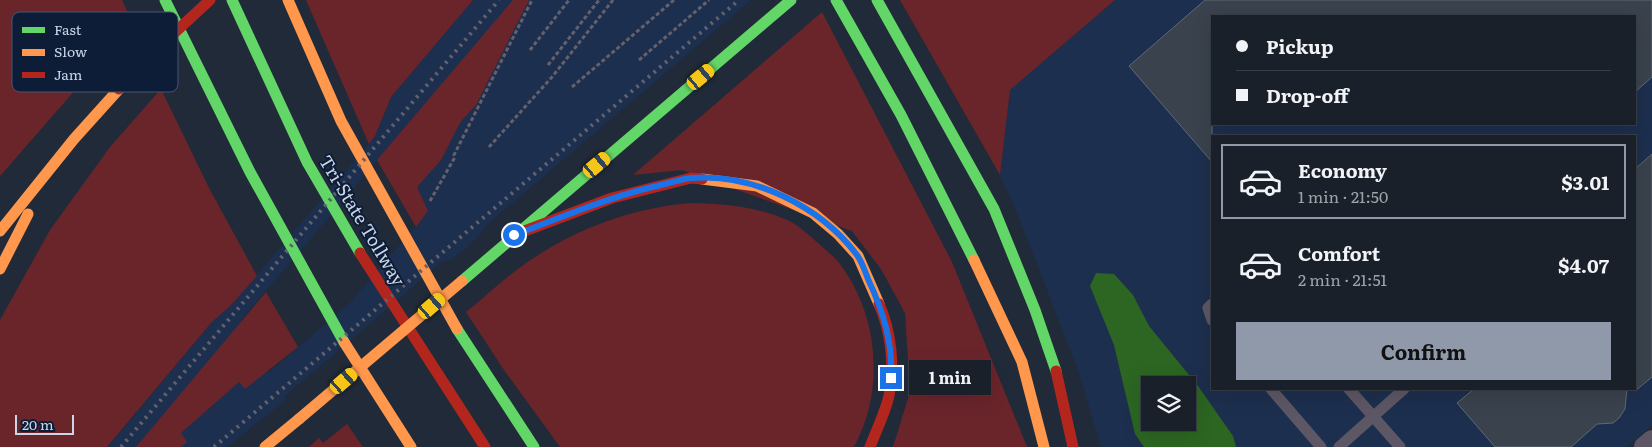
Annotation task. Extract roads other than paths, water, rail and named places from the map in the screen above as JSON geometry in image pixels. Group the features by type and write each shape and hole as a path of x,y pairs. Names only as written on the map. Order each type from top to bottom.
{"highway":[{"path":"165,0 171,12"},
{"path":"178,30 210,0"},
{"name":"Tri-State Tollway","path":"232,0 307,162 359,250 485,447"},
{"path":"288,0 341,121 415,256 448,315 534,447"},
{"path":"265,447 791,0"},
{"path":"836,0 901,115 999,311 1022,362 1044,447"},
{"path":"877,0 994,209 1034,310 1059,380 1073,447"},
{"path":"178,28 225,128 308,279 412,447"},
{"path":"0,231 74,138 116,92"},
{"path":"0,269 22,223 74,138"},
{"path":"514,235 612,198 691,178 723,180 757,186 813,213 838,234 858,256 886,319 892,359 889,396 870,447"}],"street":[{"path":"1645,447 1652,441"}],"lane":[{"path":"1211,305 1208,308 1211,317"},
{"path":"1272,390 1321,447"},
{"path":"1350,390 1400,447"},
{"path":"1339,447 1403,390"}],"railway":[{"path":"121,447 499,0"},
{"path":"214,447 739,0"}]}
